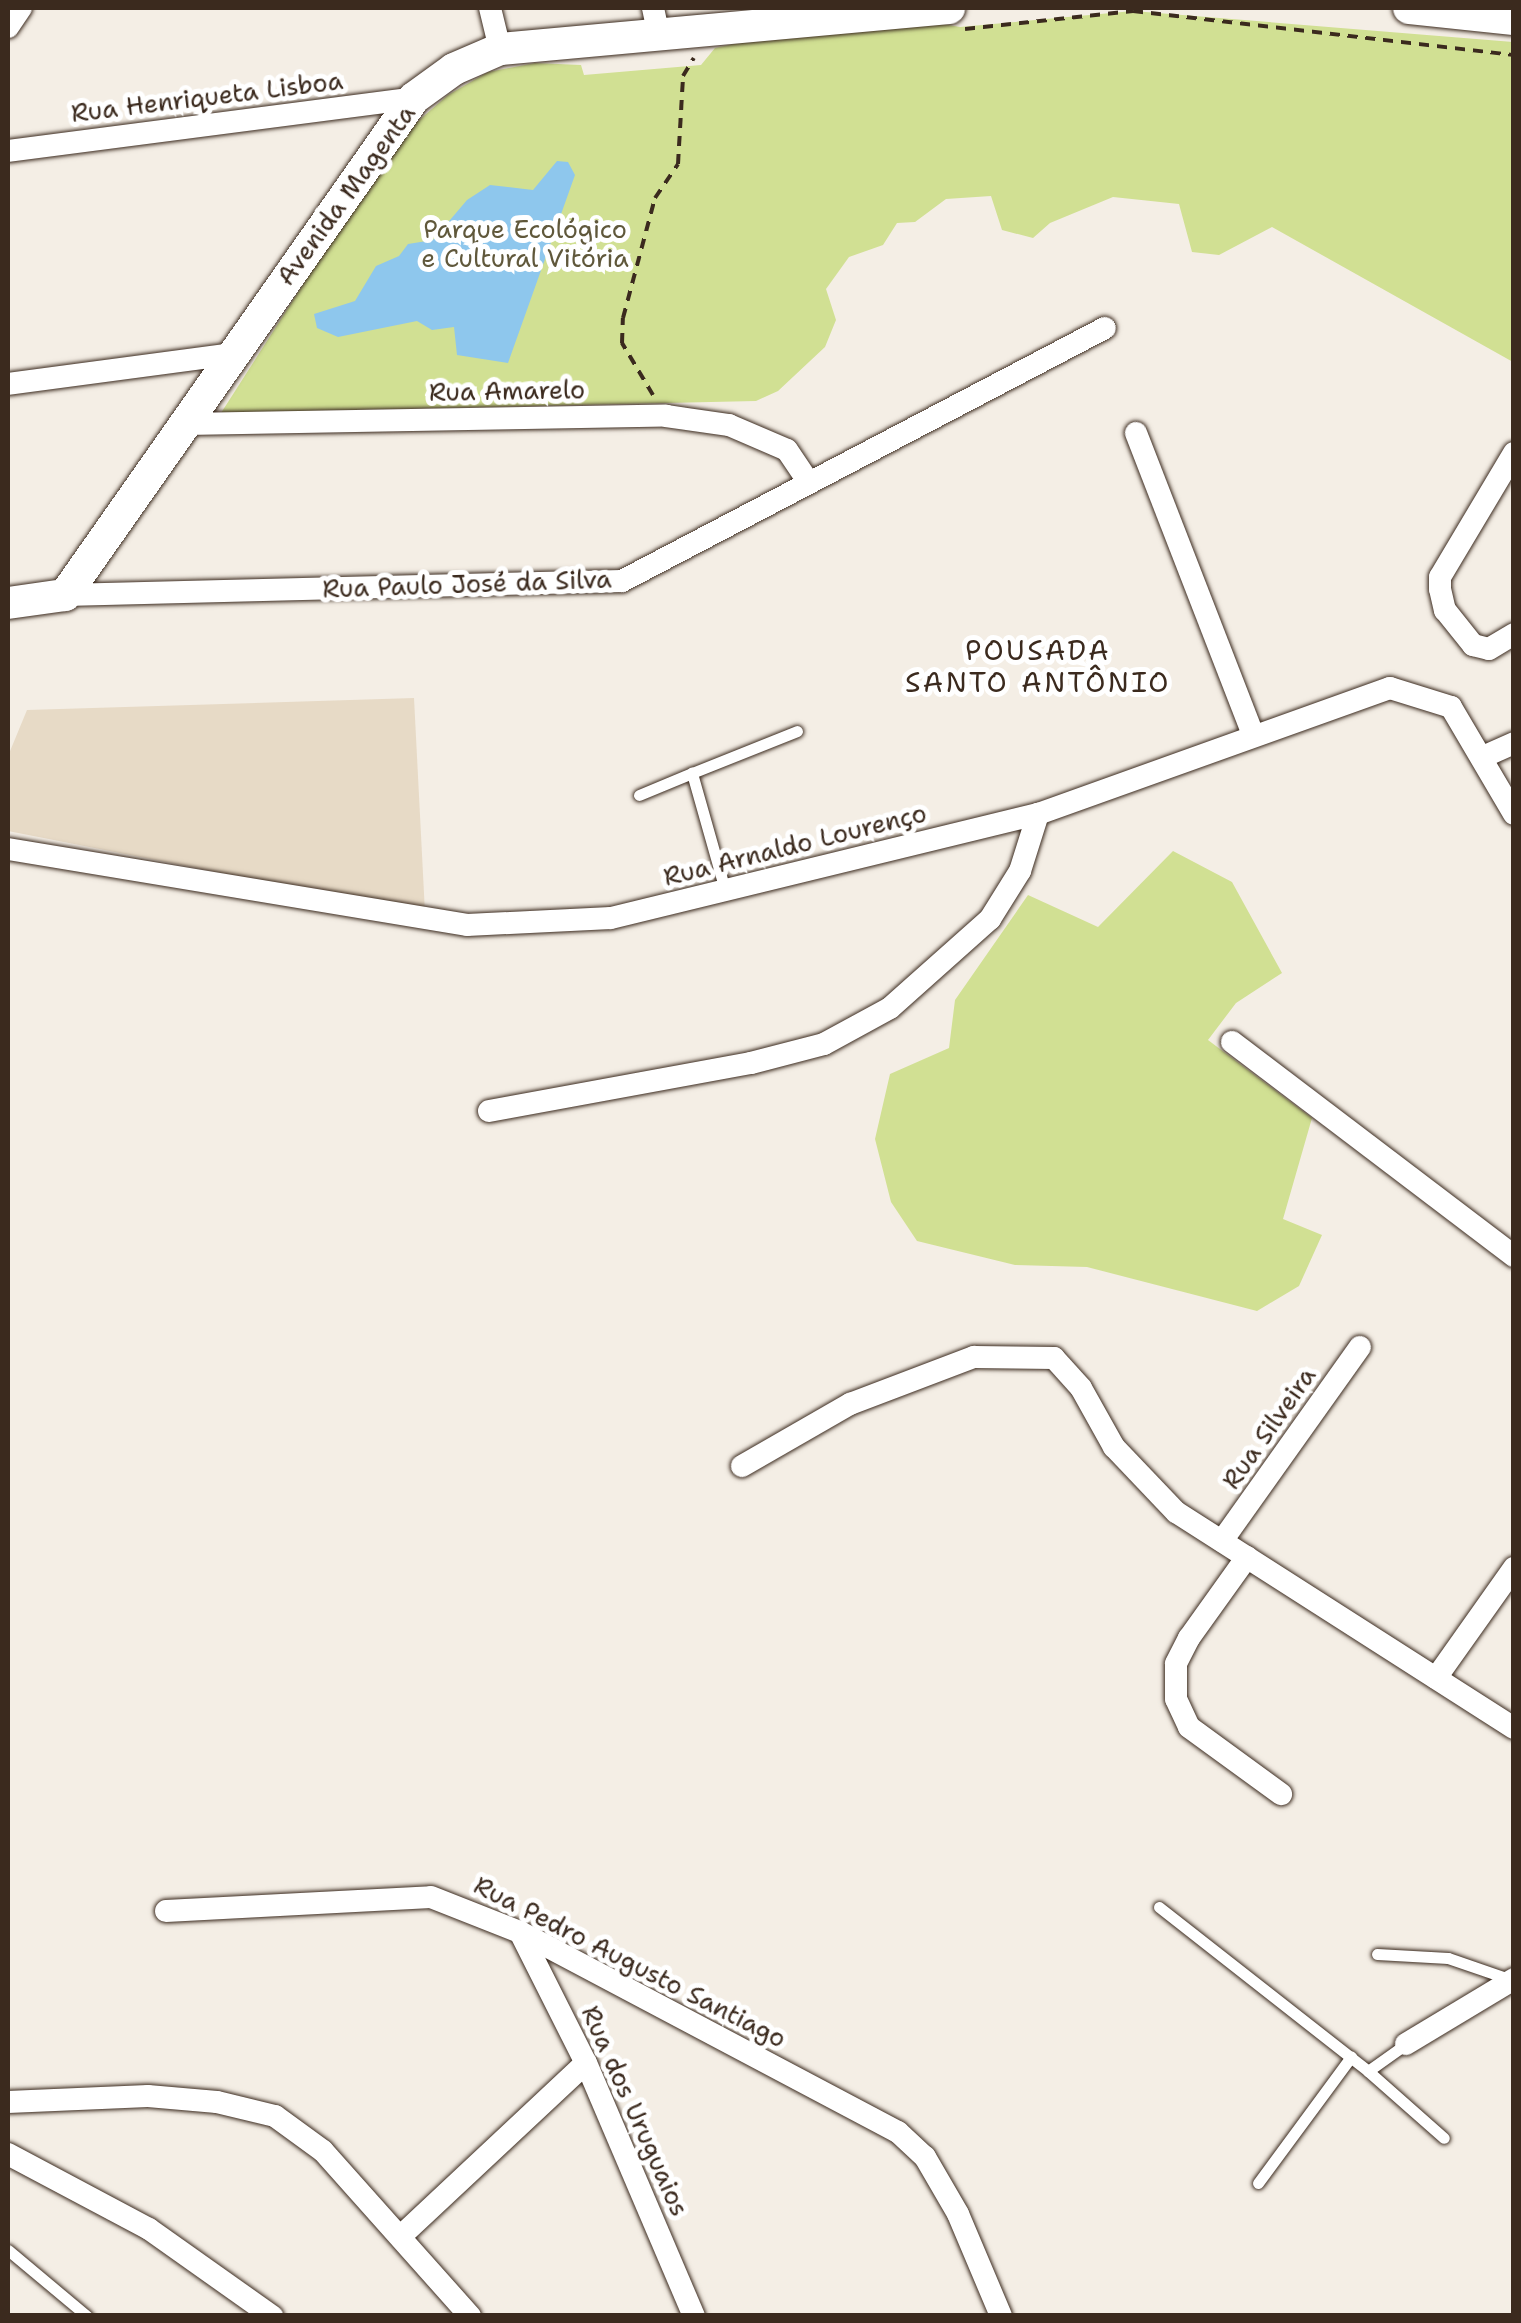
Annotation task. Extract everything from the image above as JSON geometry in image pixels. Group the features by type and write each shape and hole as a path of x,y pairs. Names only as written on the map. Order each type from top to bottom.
{"street":[{"path":"8,28 21,8"},
{"path":"490,8 500,49"},
{"path":"1408,8 1514,19"},
{"name":"Avenida Magenta","path":"65,594 414,98 454,69 500,49 656,19 823,12 947,19"},
{"name":"Rua Henriqueta Lisboa","path":"8,151 414,98"},
{"name":"Rua Paulo José da Silva","path":"8,603 65,594 622,581 807,480 1104,328"},
{"path":"8,384 232,354"},
{"name":"Rua Amarelo","path":"186,424 666,416 729,425 787,450 807,480"},
{"path":"1136,432 1253,735"},
{"path":"1514,452 1440,577 1440,589 1444,610 1473,645 1489,649 1514,634"},
{"name":"Rua Arnaldo Lourenço","path":"8,849 467,924 610,918 1038,814 1390,688 1423,693 1452,707 1485,756 1514,814"},
{"path":"1485,756 1514,742"},
{"path":"489,1111 750,1064 824,1044 890,1008 990,919 1020,871 1038,814"},
{"path":"1232,1042 1514,1256"},
{"name":"Rua Silveira","path":"1222,1541 1360,1346"},
{"path":"742,1466 850,1404 974,1357 1054,1358 1081,1388 1114,1447 1176,1512 1514,1728"},
{"path":"1247,1557 1189,1638 1176,1664 1176,1700 1189,1728 1282,1794"},
{"path":"1436,1678 1514,1568"},
{"name":"Rua Pedro Augusto Santiago","path":"166,1910 431,1897 520,1932 898,2132 925,2157 958,2214 1001,2316"},
{"name":"Rua dos Uruguaios","path":"520,1932 586,2063 694,2316"},
{"path":"1406,2044 1513,1980"},
{"path":"401,2236 586,2063"},
{"path":"8,2102 148,2096 217,2102 276,2116 323,2151 470,2316"},
{"path":"8,2154 149,2229 272,2316"}],"lane":[{"path":"639,795 797,731"},
{"path":"692,773 725,890"},
{"path":"1159,1907 1351,2057 1444,2138"},
{"path":"1377,1954 1448,1958 1513,1980"},
{"path":"1368,2071 1406,2044"},
{"path":"1258,2184 1351,2057"},
{"path":"8,2250 87,2316"}],"path":[{"path":"947,19 1132,11 1514,55"},
{"path":"666,416 622,343 623,318 655,198 678,164 683,76 698,52 684,53"}],"shaded area":[{"path":"414,698 425,913 8,831 8,756 27,710"}],"green space":[{"name":"Parque Ecológico e Cultural Vitória","path":"1133,11 1513,42 1513,362 1272,227 1219,255 1192,252 1179,204 1113,197 1050,223 1033,238 1002,230 991,196 946,199 915,222 897,223 883,245 849,257 826,289 836,320 825,347 778,391 756,401 221,413 394,142 448,95 488,72 535,63 581,65 584,75 701,65 715,48 879,13 960,27"},
{"path":"1173,851 1232,882 1282,973 1236,1003 1208,1040 1312,1118 1283,1219 1322,1235 1299,1286 1257,1311 1087,1267 1015,1265 917,1241 891,1202 875,1139 890,1074 949,1048 955,1000 1028,895 1098,927"}],"water":[{"path":"557,161 568,162 575,175 508,363 457,355 454,327 432,330 417,321 338,337 317,328 314,314 355,301 376,266 399,256 408,244 433,240 467,200 490,185 533,190"}],"district":[{"name":"POUSADA SANTO ANTÔNIO","path":"1038,666"}]}
